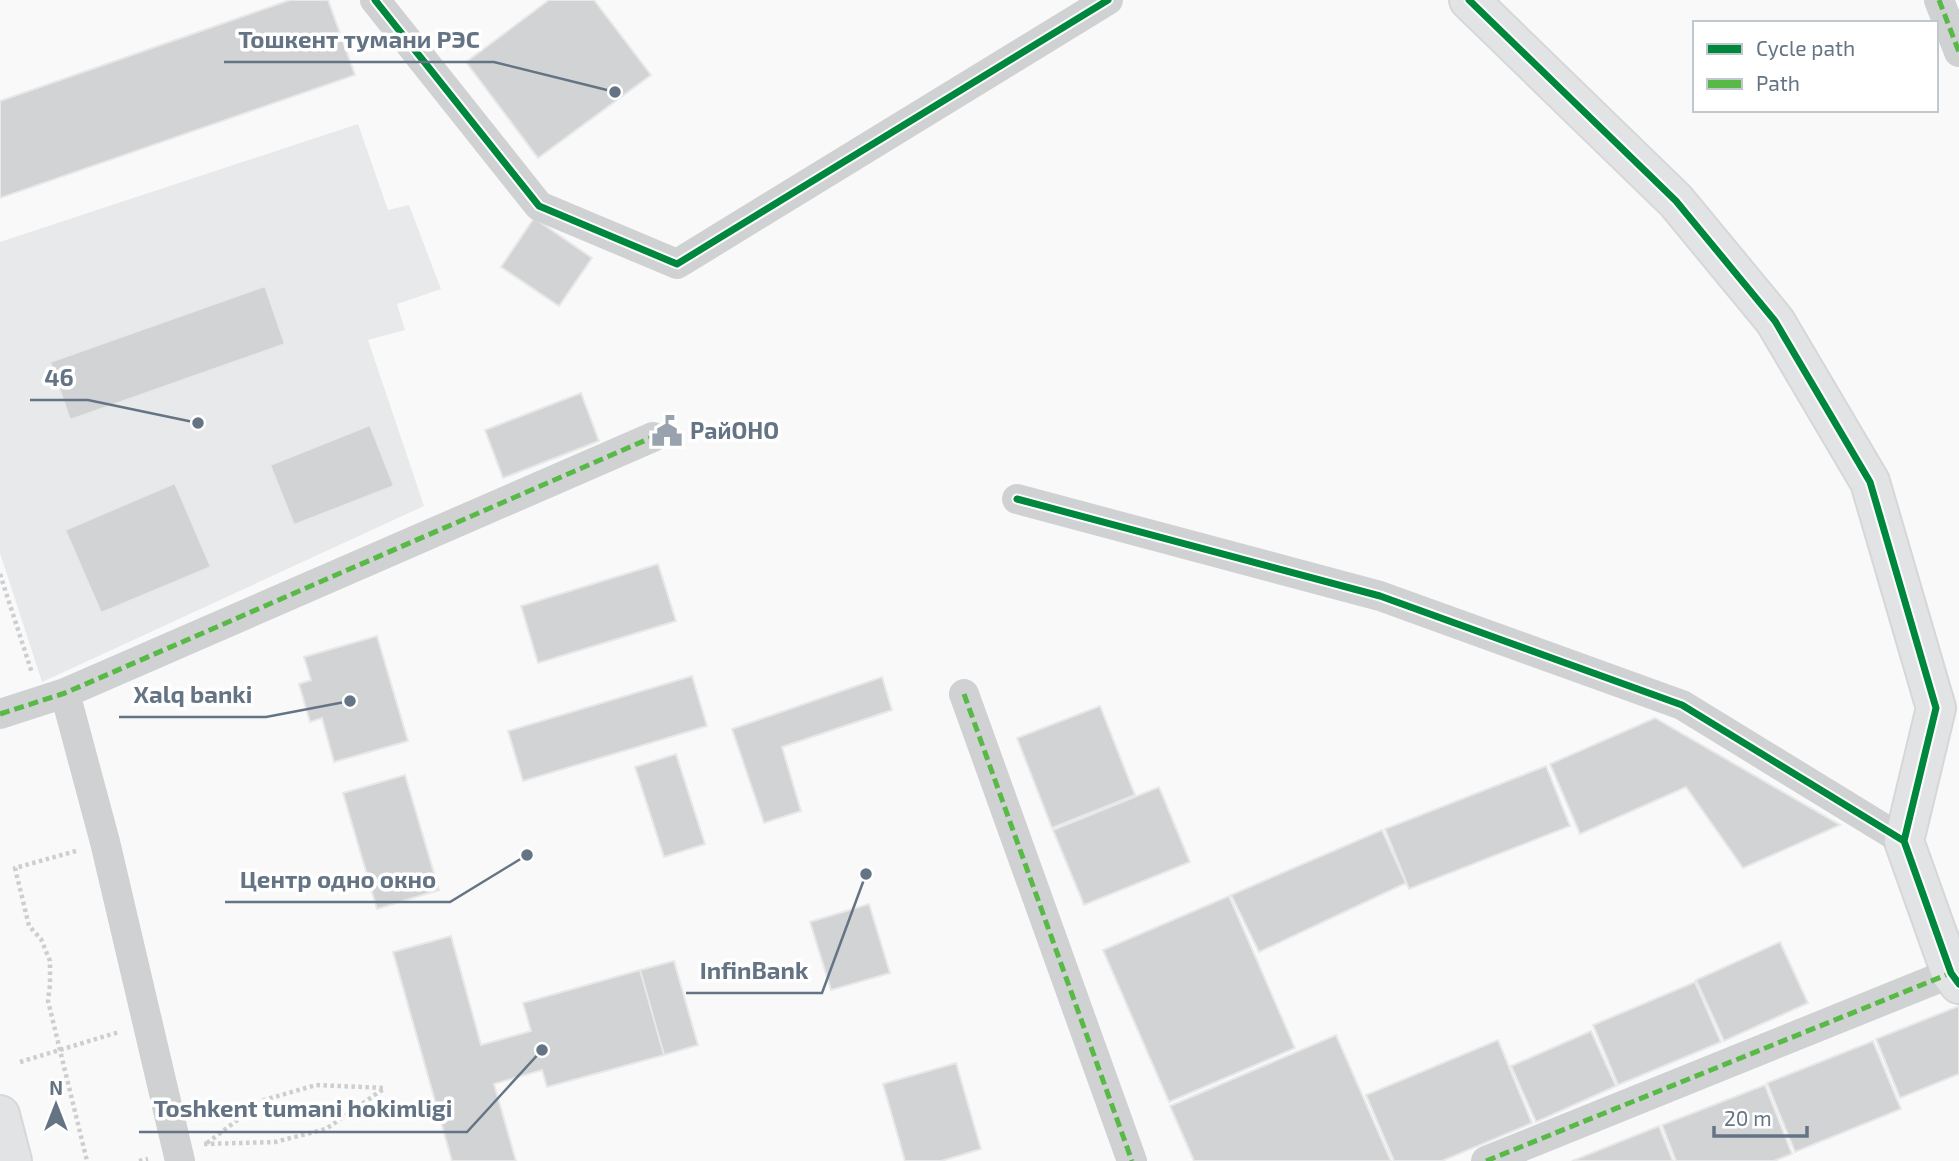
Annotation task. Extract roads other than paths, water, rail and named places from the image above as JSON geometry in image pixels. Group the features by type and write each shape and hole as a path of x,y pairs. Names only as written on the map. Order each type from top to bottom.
{"street":[{"path":"375,0 539,206 677,264 1108,0"},
{"path":"1469,0 1676,201 1775,321 1870,482 1936,708 1904,841 1955,978 1486,1161"},
{"path":"1939,0 1959,52"},
{"path":"0,714 53,697 653,437"},
{"path":"1017,499 1380,596 1682,705 1904,841"},
{"path":"964,694 1132,1161"},
{"path":"53,697 106,842 180,1161"},
{"path":"0,1115 12,1161"}],"place":[{"name":"Тошкент тумани РЭС","path":"615,92"},
{"name":"46","path":"198,423"},
{"name":"РайОНО","path":"667,431"},
{"name":"Xalq banki","path":"350,701"},
{"name":"Центр одно окно","path":"527,855"},
{"name":"InfinBank","path":"866,874"},
{"name":"Toshkent tumani hokimligi","path":"542,1050"}]}
